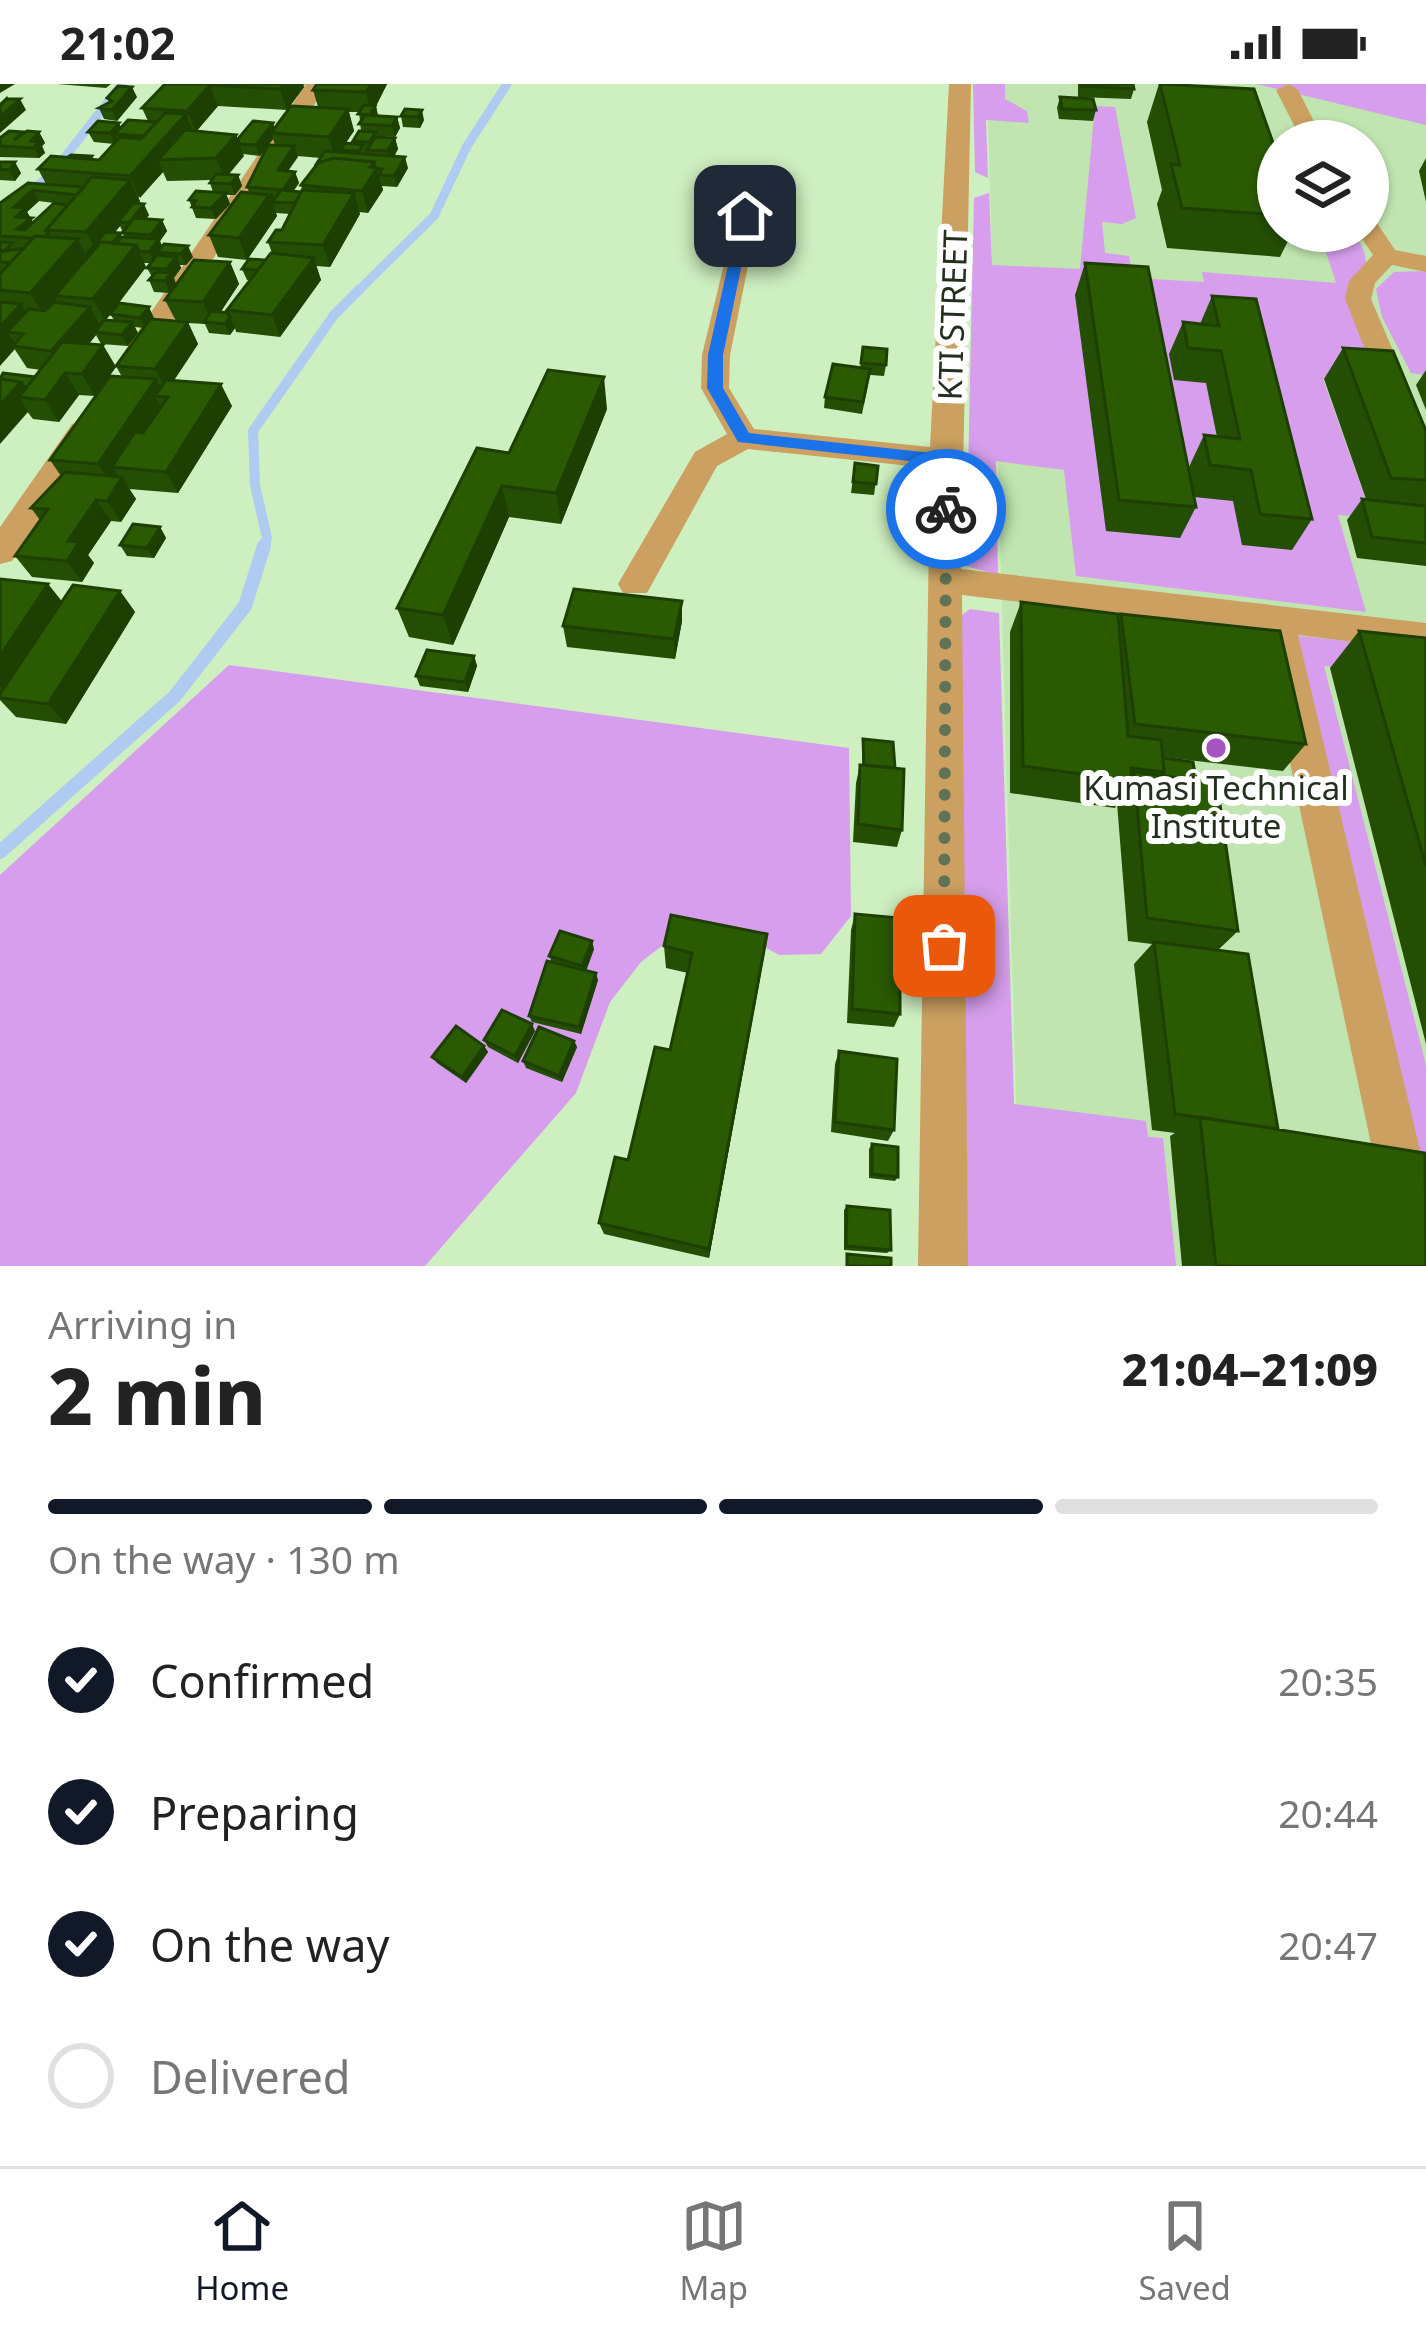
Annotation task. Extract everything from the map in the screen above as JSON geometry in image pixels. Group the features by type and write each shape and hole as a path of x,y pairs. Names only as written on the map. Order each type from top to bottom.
{"street":[{"path":"120,378 317,84"},
{"name":"KTI STREET","path":"943,1266 945,459 960,84"},
{"path":"1287,90 1302,120"},
{"path":"744,438 715,388 716,355 752,187"},
{"path":"1383,252 1426,264"},
{"path":"1386,256 1363,281 1358,298 1426,464"},
{"path":"0,551 93,417"},
{"path":"635,584 706,458 744,438 945,459"},
{"path":"946,580 1426,637"},
{"path":"1276,616 1422,1266"}],"shaded area":[{"path":"973,84 1005,84 1005,99 1027,111 1029,123 986,120 988,178 975,172"},
{"name":"Kumasi Technical Institute","path":"987,84 1426,84 1426,1266 1021,1266"},
{"path":"1257,84 1426,84 1426,125"},
{"path":"1095,106 1115,107 1136,218 1122,224 1102,222 1105,253 1129,256 1133,278 1204,282 1202,272 1336,283 1326,252 1364,252 1366,262 1358,282 1385,381 1323,379 1372,517 1338,515 1366,612 1076,576 1064,470 996,461 998,575 966,566 974,198 989,193 992,265 1080,269"},
{"path":"1426,271 1426,375 1411,373 1382,317 1376,289 1394,272"},
{"path":"970,609 999,613 1014,1104 1146,1121 1148,1137 1163,1138 1176,1266 959,1266 958,618"},
{"path":"1299,636 1426,649 1426,676 1324,666 1426,1065 1426,1246 1290,640"},
{"path":"229,665 849,748 851,916 821,954 779,955 723,924 672,938 641,962 610,1002 576,1093 425,1266 0,1266 0,875"}],"building":[{"path":"165,84 284,84 280,89 210,85 187,111 142,108"},
{"path":"317,84 371,84 366,92 313,90"},
{"path":"1133,84 1134,89 1081,86"},
{"path":"1160,84 1254,89 1265,120 1257,120 1257,213 1182,208 1171,164 1180,165"},
{"path":"118,86 132,87 112,110 99,108 112,101 107,98"},
{"path":"1060,97 1093,99 1096,110 1062,109"},
{"path":"7,99 20,99 0,117 0,105"},
{"path":"364,105 375,106 370,115 358,114"},
{"path":"291,106 348,109 329,137 271,133"},
{"path":"405,109 422,110 418,117 401,116"},
{"path":"165,113 186,114 130,176 38,169 51,156 99,160 120,137 141,139"},
{"path":"365,115 397,117 392,126 359,124"},
{"path":"128,120 157,122 143,136 115,134"},
{"path":"98,121 119,123 110,133 88,132"},
{"path":"253,121 273,123 256,145 239,144 238,139"},
{"path":"185,130 236,135 216,158 158,160"},
{"path":"9,131 23,132 14,140 27,131 39,132 31,141 39,142 33,148 0,146 0,138"},
{"path":"359,131 376,132 369,142 353,141"},
{"path":"375,137 395,138 387,151 367,150"},
{"path":"345,143 363,145 359,151 341,150"},
{"path":"268,145 294,146 278,170 295,172 283,190 247,187"},
{"path":"325,151 405,157 394,176 379,175 382,169 376,169 374,162 333,158 315,166"},
{"path":"333,158 374,162 370,167 377,168 362,191 301,185 318,163"},
{"path":"0,162 15,162 9,170 0,169"},
{"path":"216,174 238,175 231,184 210,183"},
{"path":"92,177 130,180 86,232 46,230"},
{"path":"28,183 84,187 77,195 33,190 14,207 25,208 16,217 32,218 17,229 25,230 54,203 68,205 45,237 0,236 0,203"},
{"path":"281,190 301,192 295,203 272,202"},
{"path":"302,190 354,193 323,245 268,242 276,230 282,230"},
{"path":"196,191 226,193 211,208 192,207 196,201 189,200"},
{"path":"241,192 269,195 239,238 209,235"},
{"path":"133,203 144,204 129,223 118,222"},
{"path":"134,218 162,220 151,235 122,233"},
{"path":"105,232 121,233 112,243 93,247"},
{"path":"35,236 78,239 30,293 0,290 0,274"},
{"path":"122,237 159,239 149,252 139,251 136,245 116,244"},
{"path":"100,242 136,245 93,299 55,296"},
{"path":"164,244 188,246 181,254 157,252"},
{"path":"24,248 10,263 0,262 0,252"},
{"path":"271,253 314,258 272,315 227,310"},
{"path":"157,255 176,257 167,269 147,268"},
{"path":"249,259 265,260 258,270 242,269"},
{"path":"194,260 230,262 203,302 165,300"},
{"path":"1085,263 1148,267 1196,507 1119,500"},
{"path":"156,272 171,273 165,281 149,280"},
{"path":"1212,296 1256,299 1312,519 1260,514 1251,470 1210,465 1204,435 1240,439 1221,351 1188,348 1183,322 1219,326"},
{"path":"0,302 21,304 0,327"},
{"path":"54,302 90,307 51,351 13,346 23,334 7,332 29,309 45,311"},
{"path":"119,303 149,307 140,318 110,314"},
{"path":"211,311 230,317 225,324 204,322"},
{"path":"150,319 188,322 155,369 116,366"},
{"path":"104,320 132,322 122,335 95,332"},
{"path":"62,342 103,345 82,374 65,373 45,400 19,397"},
{"path":"863,347 887,349 886,365 861,363"},
{"path":"1343,348 1393,351 1426,431 1426,480 1391,478"},
{"path":"833,364 870,369 863,402 825,397"},
{"path":"548,370 604,377 556,493 502,486 443,615 397,608 477,448 509,453"},
{"path":"3,373 35,377 27,387 0,379"},
{"path":"110,376 156,379 98,464 50,460"},
{"path":"0,379 21,382 0,405"},
{"path":"166,380 221,384 166,472 112,467 135,432 143,433 168,397 155,396"},
{"path":"855,463 878,466 876,484 853,482"},
{"path":"65,472 122,477 107,501 96,500 68,541 79,542 67,561 15,556 48,509 31,508"},
{"path":"1362,499 1426,506 1426,543 1372,537"},
{"path":"133,524 160,527 147,548 120,545"},
{"path":"0,579 48,584 0,656"},
{"path":"73,585 120,591 48,704 0,698 0,694"},
{"path":"574,589 682,601 674,639 563,626"},
{"path":"1021,602 1118,614 1128,736 1161,740 1164,772 1131,768 1131,781 1023,766"},
{"path":"1121,614 1280,631 1306,744 1135,724"},
{"path":"1359,631 1426,638 1426,866"},
{"path":"427,650 474,656 465,682 416,676"},
{"path":"863,739 893,742 895,768 864,765"},
{"path":"1163,758 1193,762 1196,780 1162,776"},
{"path":"860,765 904,769 902,830 858,824"},
{"path":"1134,772 1217,783 1238,931 1147,918"},
{"path":"855,914 900,918 900,1014 852,1009"},
{"path":"671,915 767,934 709,1249 599,1223 615,1157 628,1160 655,1047 670,1050 692,953 664,946"},
{"path":"560,931 592,941 582,966 549,956"},
{"path":"1154,942 1248,954 1278,1129 1175,1114"},
{"path":"547,961 596,973 579,1027 529,1016"},
{"path":"502,1010 532,1024 515,1056 484,1040"},
{"path":"456,1026 484,1046 462,1077 432,1057"},
{"path":"539,1027 574,1041 559,1076 523,1061"},
{"path":"839,1051 897,1059 894,1130 835,1122"},
{"path":"1200,1117 1425,1153 1426,1266 1216,1266"},
{"path":"872,1144 898,1147 898,1177 872,1174"},
{"path":"847,1206 890,1210 891,1250 846,1246"},
{"path":"847,1254 891,1258 891,1266 847,1266"}],"waterway":[{"path":"0,214 51,175 122,84"},
{"path":"357,292 434,216 467,146 507,84"},
{"path":"357,292 360,289"},
{"path":"263,548 267,538 255,485 253,431 334,315 357,292"},
{"path":"0,852 175,696 245,606 263,548"}],"way so far":[{"path":"944,946 946,509"}],"place":[{"name":"Kumasi Technical Institute","path":"1216,748"}],"route":[{"path":"745,216 716,355 715,388 744,438 945,459 946,509"}]}
